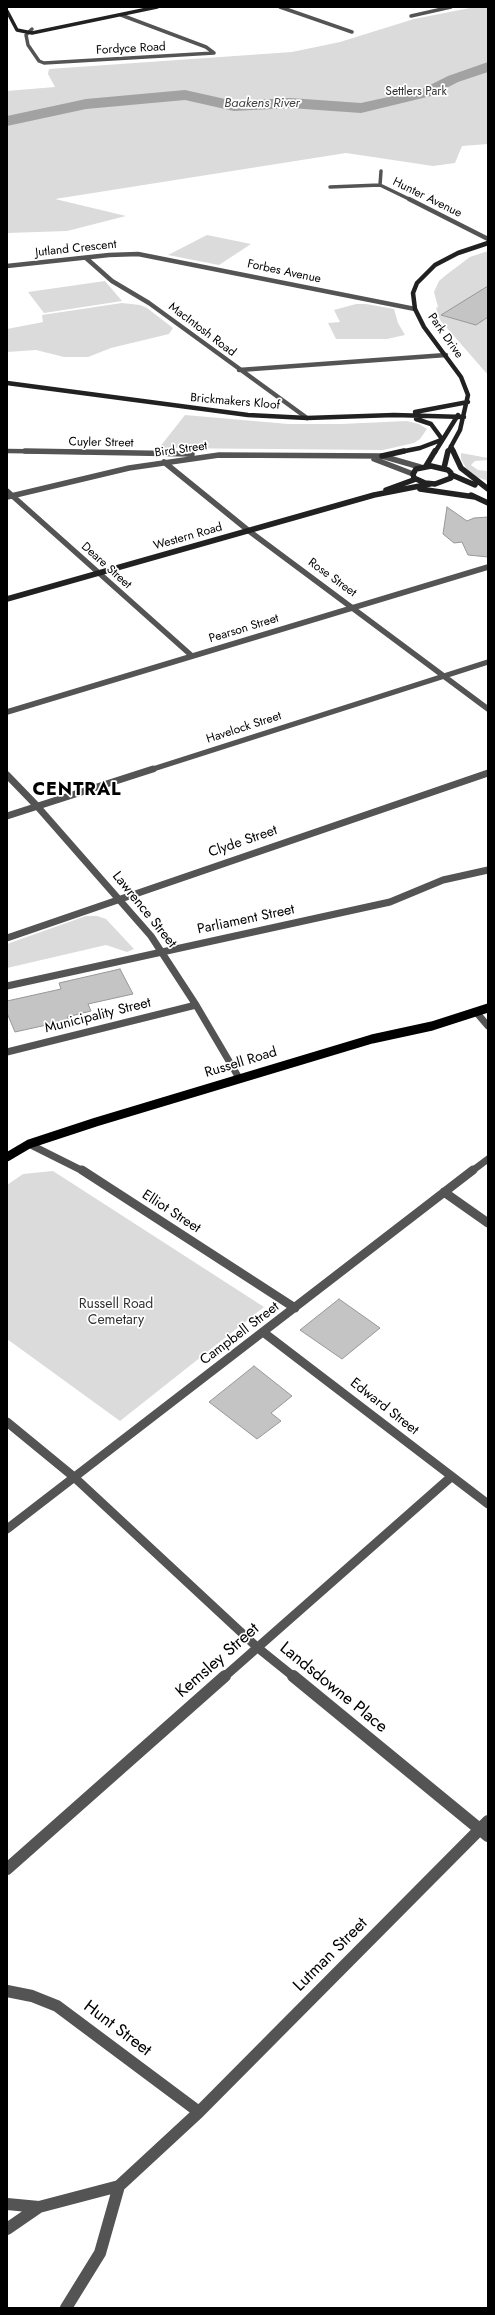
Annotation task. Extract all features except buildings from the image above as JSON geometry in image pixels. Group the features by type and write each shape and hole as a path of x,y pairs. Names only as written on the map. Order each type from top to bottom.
{"main road":[{"name":"Russell Road","path":"7,1157 29,1144 239,1078 372,1039 432,1026 488,1008"}],"street":[{"path":"7,11 17,30 27,33 64,27 157,7"},
{"path":"280,7 352,32"},
{"path":"412,16 451,7"},
{"name":"Fordyce Road","path":"27,33 28,45 39,62 49,64 214,53 212,49 121,15"},
{"path":"14,23 32,29 64,27"},
{"path":"27,33 32,29"},
{"path":"380,186 381,171"},
{"name":"Hunter Avenue","path":"330,187 380,186 488,239"},
{"name":"Park Drive","path":"468,402 465,384 446,355 424,327 415,309 413,293 417,283 425,273 458,253 488,243"},
{"name":"Jutland Crescent","path":"7,266 110,255 148,255"},
{"name":"Forbes Avenue","path":"148,255 415,309"},
{"name":"MacIntosh Road","path":"86,258 112,281 154,306 239,370 307,418"},
{"path":"239,370 446,355"},
{"name":"Brickmakers Kloof","path":"7,383 63,389 216,412 307,418 394,415 464,417"},
{"path":"444,468 451,446 464,417 464,411 468,402"},
{"path":"394,415 448,407 468,402"},
{"path":"430,484 416,479 413,474 423,467 455,417 464,411"},
{"path":"373,416 424,421 431,424 441,439"},
{"path":"382,456 420,448 441,439"},
{"path":"451,446 461,468 488,490"},
{"name":"Cuyler Street","path":"7,451 219,455"},
{"name":"Bird Street","path":"10,497 90,476 164,462 219,455 382,456 423,467"},
{"name":"Bird Street","path":"362,455 413,474"},
{"name":"Rose Street","path":"164,462 250,531 488,709"},
{"path":"423,467 444,468 452,475 488,490"},
{"path":"439,483 449,480 452,475"},
{"name":"Western Road","path":"7,599 374,495 416,479"},
{"path":"439,483 488,503"},
{"name":"Western Road","path":"374,495 439,483"},
{"path":"403,490 435,490 475,497"},
{"name":"Deare Street","path":"7,491 10,497 192,656"},
{"name":"Pearson Street","path":"7,712 488,567"},
{"name":"Havelock Street","path":"7,816 488,662"},
{"name":"Clyde Street","path":"7,938 488,773"},
{"name":"Lawrence Street","path":"7,775 120,898 161,952 196,1004 239,1078"},
{"name":"Parliament Street","path":"7,986 390,902 443,880 488,870"},
{"name":"Municipality Street","path":"7,1052 196,1004"},
{"path":"476,1012 488,1026"},
{"name":"Elliot Street","path":"29,1144 83,1171 295,1308"},
{"name":"Campbell Street","path":"7,1528 488,1159"},
{"path":"444,1192 488,1223"},
{"name":"Edward Street","path":"263,1332 488,1504"},
{"name":"Landsdowne Place","path":"7,1422 74,1477 258,1648 485,1829"},
{"name":"Kemsley Street","path":"7,1869 451,1477"},
{"name":"Lutman Street","path":"119,2186 199,2112 485,1829"},
{"name":"Hunt Street","path":"7,1991 32,1996 57,2006 199,2112"},
{"path":"7,2229 39,2207 119,2186"},
{"path":"66,2308 100,2253 119,2186"},
{"path":"7,2204 39,2207"}],"green space":[{"name":"Settlers Park","path":"475,7 488,7 488,144 462,146 455,163 433,166 346,153 55,199 126,216 67,231 7,233 7,91 55,87 48,74 49,69 292,52 340,42 414,19"},
{"path":"207,235 251,244 219,265 168,255"},
{"path":"488,251 488,375 440,320 436,308 438,307 434,292 439,281 446,275 470,257"},
{"path":"105,281 122,301 44,313 28,292"},
{"path":"122,303 140,305 147,308 173,328 169,334 111,348 88,357 64,357 36,350 7,352 7,329 43,322 42,315"},
{"path":"356,304 366,304 394,309 398,323 405,335 387,339 336,339 328,323 340,322 334,310"},
{"path":"185,415 288,424 341,424 407,421 419,424 427,429 420,439 414,443 383,450 159,448"},
{"path":"461,453 488,458 488,460 475,461 471,465 478,470 488,471 488,481 477,477 466,468 461,459"},
{"path":"86,916 97,916 106,919 134,949 127,952 106,945 7,968 7,944"},
{"name":"Russell Road Cemetary","path":"53,1171 264,1307 120,1421 7,1339 7,1185 23,1174"}],"waterway":[{"name":"Baakens River","path":"7,121 86,104 185,95 210,102 234,106 290,103 361,108 425,93 453,79 488,67"}],"district":[{"name":"CENTRAL","path":"77,791"}]}
